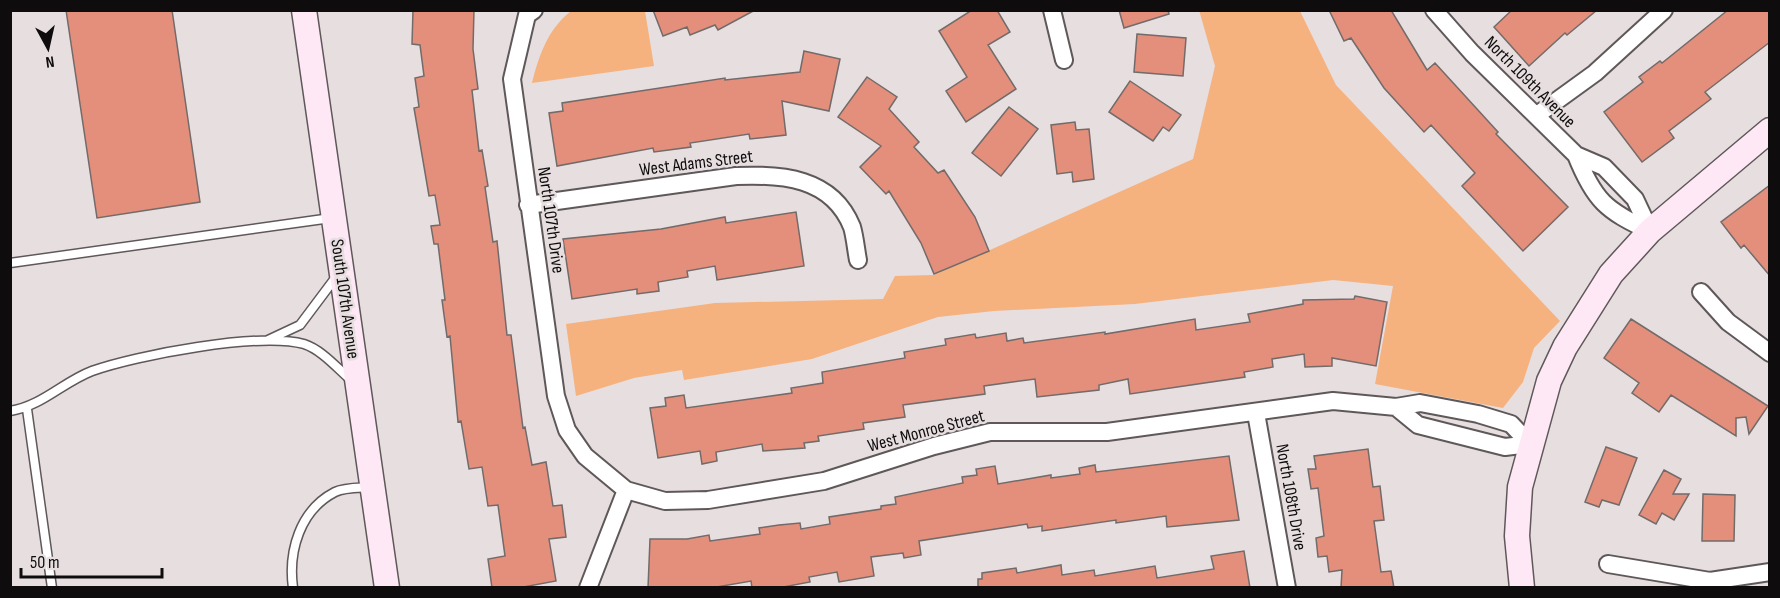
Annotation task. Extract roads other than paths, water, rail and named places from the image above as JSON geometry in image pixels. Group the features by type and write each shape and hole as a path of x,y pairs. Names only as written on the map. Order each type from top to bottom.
{"main road":[{"name":"South 107th Avenue","path":"304,10 387,588"},
{"path":"1522,588 1517,536 1520,487 1549,381 1565,347 1611,274 1650,231 1770,130"}],"street":[{"path":"1052,10 1064,60"},
{"name":"North 109th Avenue","path":"1434,10 1472,53 1576,155 1588,185 1618,217 1650,231"},
{"path":"1537,115 1595,73 1664,10"},
{"name":"North 107th Drive","path":"530,13 512,79 556,396 567,430"},
{"name":"North 109th Avenue","path":"1576,155 1604,167 1635,199 1650,231"},
{"name":"West Adams Street","path":"528,205 736,176 771,175 801,179 823,192 839,208 852,227 858,260"},
{"path":"1701,292 1728,322 1770,353"},
{"name":"West Monroe Street","path":"567,430 585,456 626,490 665,501 708,500 824,481 934,446 990,432 1107,432 1333,402 1396,407 1420,403 1478,414 1510,424 1530,444"},
{"path":"1396,407 1418,425 1505,447 1530,444"},
{"name":"North 108th Drive","path":"1256,413 1287,588"},
{"path":"588,588 626,490"},
{"path":"1608,564 1710,581 1770,572"}],"lane":[{"path":"10,263 333,218"},
{"path":"268,340 300,325 317,305 341,269"},
{"path":"10,411 27,409 90,372 157,353 268,340 305,345 324,356 358,387"},
{"path":"27,409 52,588"},
{"path":"293,588 290,569 297,534 315,505 337,490 372,487"}]}
